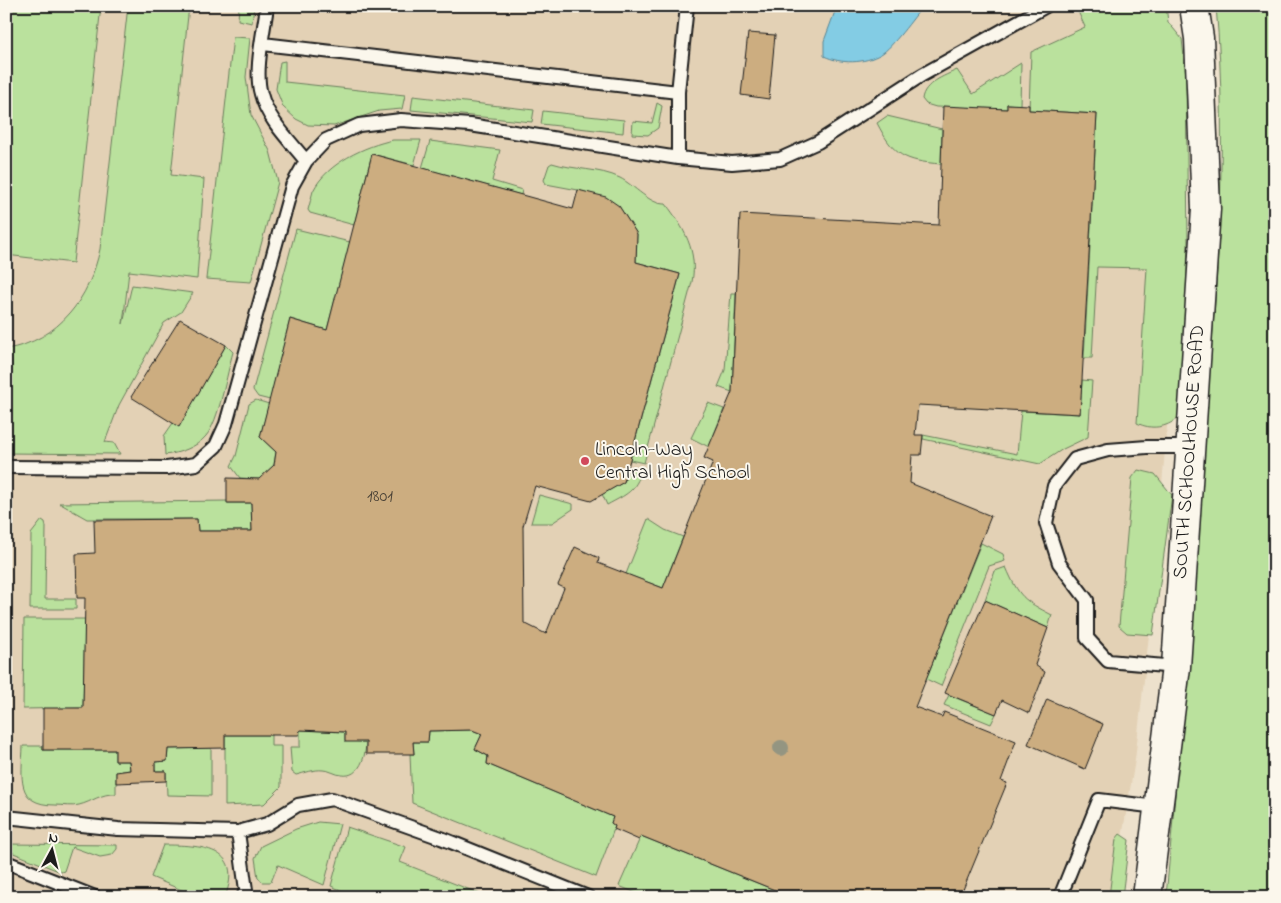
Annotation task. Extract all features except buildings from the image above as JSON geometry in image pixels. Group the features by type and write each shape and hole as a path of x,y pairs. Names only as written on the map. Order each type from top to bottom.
{"street":[{"name":"SOUTH SCHOOLHOUSE ROAD","path":"1147,897 1176,667 1206,209 1198,38 1194,6"}],"lane":[{"path":"267,6 258,82 261,97 279,126 306,161"},
{"path":"678,158 678,92 687,6"},
{"path":"6,467 167,468 196,464 208,456 216,446 226,424 282,216 292,186 306,161 326,140 359,125 401,120 470,125 678,158 732,163 780,159 818,142 922,75 1046,6"},
{"path":"263,44 678,92"},
{"path":"1176,667 1108,661 1087,638 1087,600 1059,563 1046,523 1054,486 1075,459 1108,450 1147,447 1190,447"},
{"path":"6,817 118,828 238,832 267,824 298,805 332,799 441,838 588,897"},
{"path":"1060,897 1099,800 1157,807"},
{"path":"238,832 246,890 243,897"},
{"path":"6,862 95,897"}],"shaded area":[{"name":"Lincoln-Way Central High School","path":"6,6 1165,6 1179,288 1149,635 1135,760 1112,897 6,897"}],"green space":[{"path":"6,6 101,6 73,263 6,255"},
{"path":"128,6 189,6 171,175 204,179 197,279 129,271 123,324 132,285 193,293 181,312 164,323 119,405 105,442 114,443 120,454 6,453 6,349 42,337 69,314 89,284 100,249"},
{"path":"239,6 254,6 252,23 238,20"},
{"path":"1166,6 1168,22 1182,39 1186,76 1188,243 1185,326 1178,418 1158,427 1148,427 1137,423 1147,268 1097,267 1092,358 1084,358 1097,114 1029,110 1031,52 1085,27 1076,7"},
{"path":"1216,6 1275,6 1275,897 1166,897 1186,669 1216,278 1221,169 1221,115 1220,60"},
{"path":"233,37 250,38 246,77 251,115 270,151 278,182 251,282 206,279"},
{"path":"285,61 285,82 405,95 402,109 379,111 334,126 308,125 296,119 283,107 276,89 280,62"},
{"path":"1021,63 1020,105 1007,104 1007,109 936,107 926,104 922,99 926,89 931,84 957,70 973,94"},
{"path":"413,96 534,110 532,122 411,110"},
{"path":"657,103 662,106 658,128 648,135 632,134 633,121 652,123"},
{"path":"543,111 624,120 623,133 541,124"},
{"path":"887,116 942,129 941,164 918,161 895,150 877,123"},
{"path":"393,140 421,140 414,165 372,154 354,225 310,213 308,210 313,191 327,172 359,151"},
{"path":"430,141 500,150 492,181 522,190 521,195 422,168"},
{"path":"552,163 612,175 625,181 654,201 666,204 688,240 693,260 692,282 644,463 630,460 680,274 636,262 637,234 619,206 578,190 546,184 544,180 549,165"},
{"path":"296,229 350,242 327,330 290,319 270,400 258,397 253,390"},
{"path":"731,293 736,293 732,392 718,387 725,370"},
{"path":"226,345 233,352 219,408 211,429 202,440 192,447 165,455 164,436 173,423 179,426"},
{"path":"1082,380 1092,381 1088,437 1063,449 1040,464 923,439 923,435 1017,454 1021,411 1080,414"},
{"path":"256,400 269,404 260,437 276,452 274,465 259,479 240,478 231,466 236,456 249,404"},
{"path":"708,403 724,409 709,447 691,438"},
{"path":"628,467 642,470 636,483 629,492 607,505 602,494 624,482"},
{"path":"1138,470 1155,474 1172,495 1153,635 1127,633 1119,626 1132,478"},
{"path":"539,495 573,504 573,509 552,523 531,523"},
{"path":"227,501 228,503 251,503 252,531 198,531 197,519 87,519 59,503"},
{"path":"648,519 665,530 683,537 663,588 626,574"},
{"path":"42,520 45,522 46,527 45,599 76,599 76,609 30,609 31,534"},
{"path":"981,543 1003,554 1005,561 989,566 941,686 926,679"},
{"path":"1006,567 1023,597 1052,615 1048,628 985,600 995,571"},
{"path":"24,619 85,619 83,708 23,709"},
{"path":"949,695 996,714 991,724 944,705"},
{"path":"300,730 345,732 345,741 366,742 365,753 358,769 348,775 320,770 296,775 292,772 290,747 300,747"},
{"path":"472,730 482,734 475,749 488,756 487,764 613,817 611,823 615,826 596,877 412,803 410,754 414,754 413,742 428,742 429,731"},
{"path":"225,735 271,735 271,746 281,746 281,787 264,804 225,806"},
{"path":"23,746 43,746 43,750 115,750 115,761 129,761 130,770 116,772 116,794 101,796 76,806 42,804 27,795 24,787 22,778"},
{"path":"211,748 211,796 167,795 166,771 155,771 155,762 167,761 168,749"},
{"path":"318,822 340,824 324,885 278,865 271,882 263,882 258,878 255,858 261,846 296,829"},
{"path":"347,827 406,847 400,862 488,897 357,897 331,886"},
{"path":"1120,834 1129,840 1122,897 1109,897 1116,839"},
{"path":"641,836 792,897 646,897 619,886"},
{"path":"6,844 117,845 117,849 112,855 100,857 72,847 64,871 61,872 6,850"},
{"path":"163,845 204,848 224,858 229,867 230,880 225,897 198,897 151,877"}],"water":[{"path":"837,6 923,6 896,40 881,54 867,60 845,62 824,56 824,41"}],"place":[{"name":"Lincoln-Way Central High School","path":"585,461"}]}
